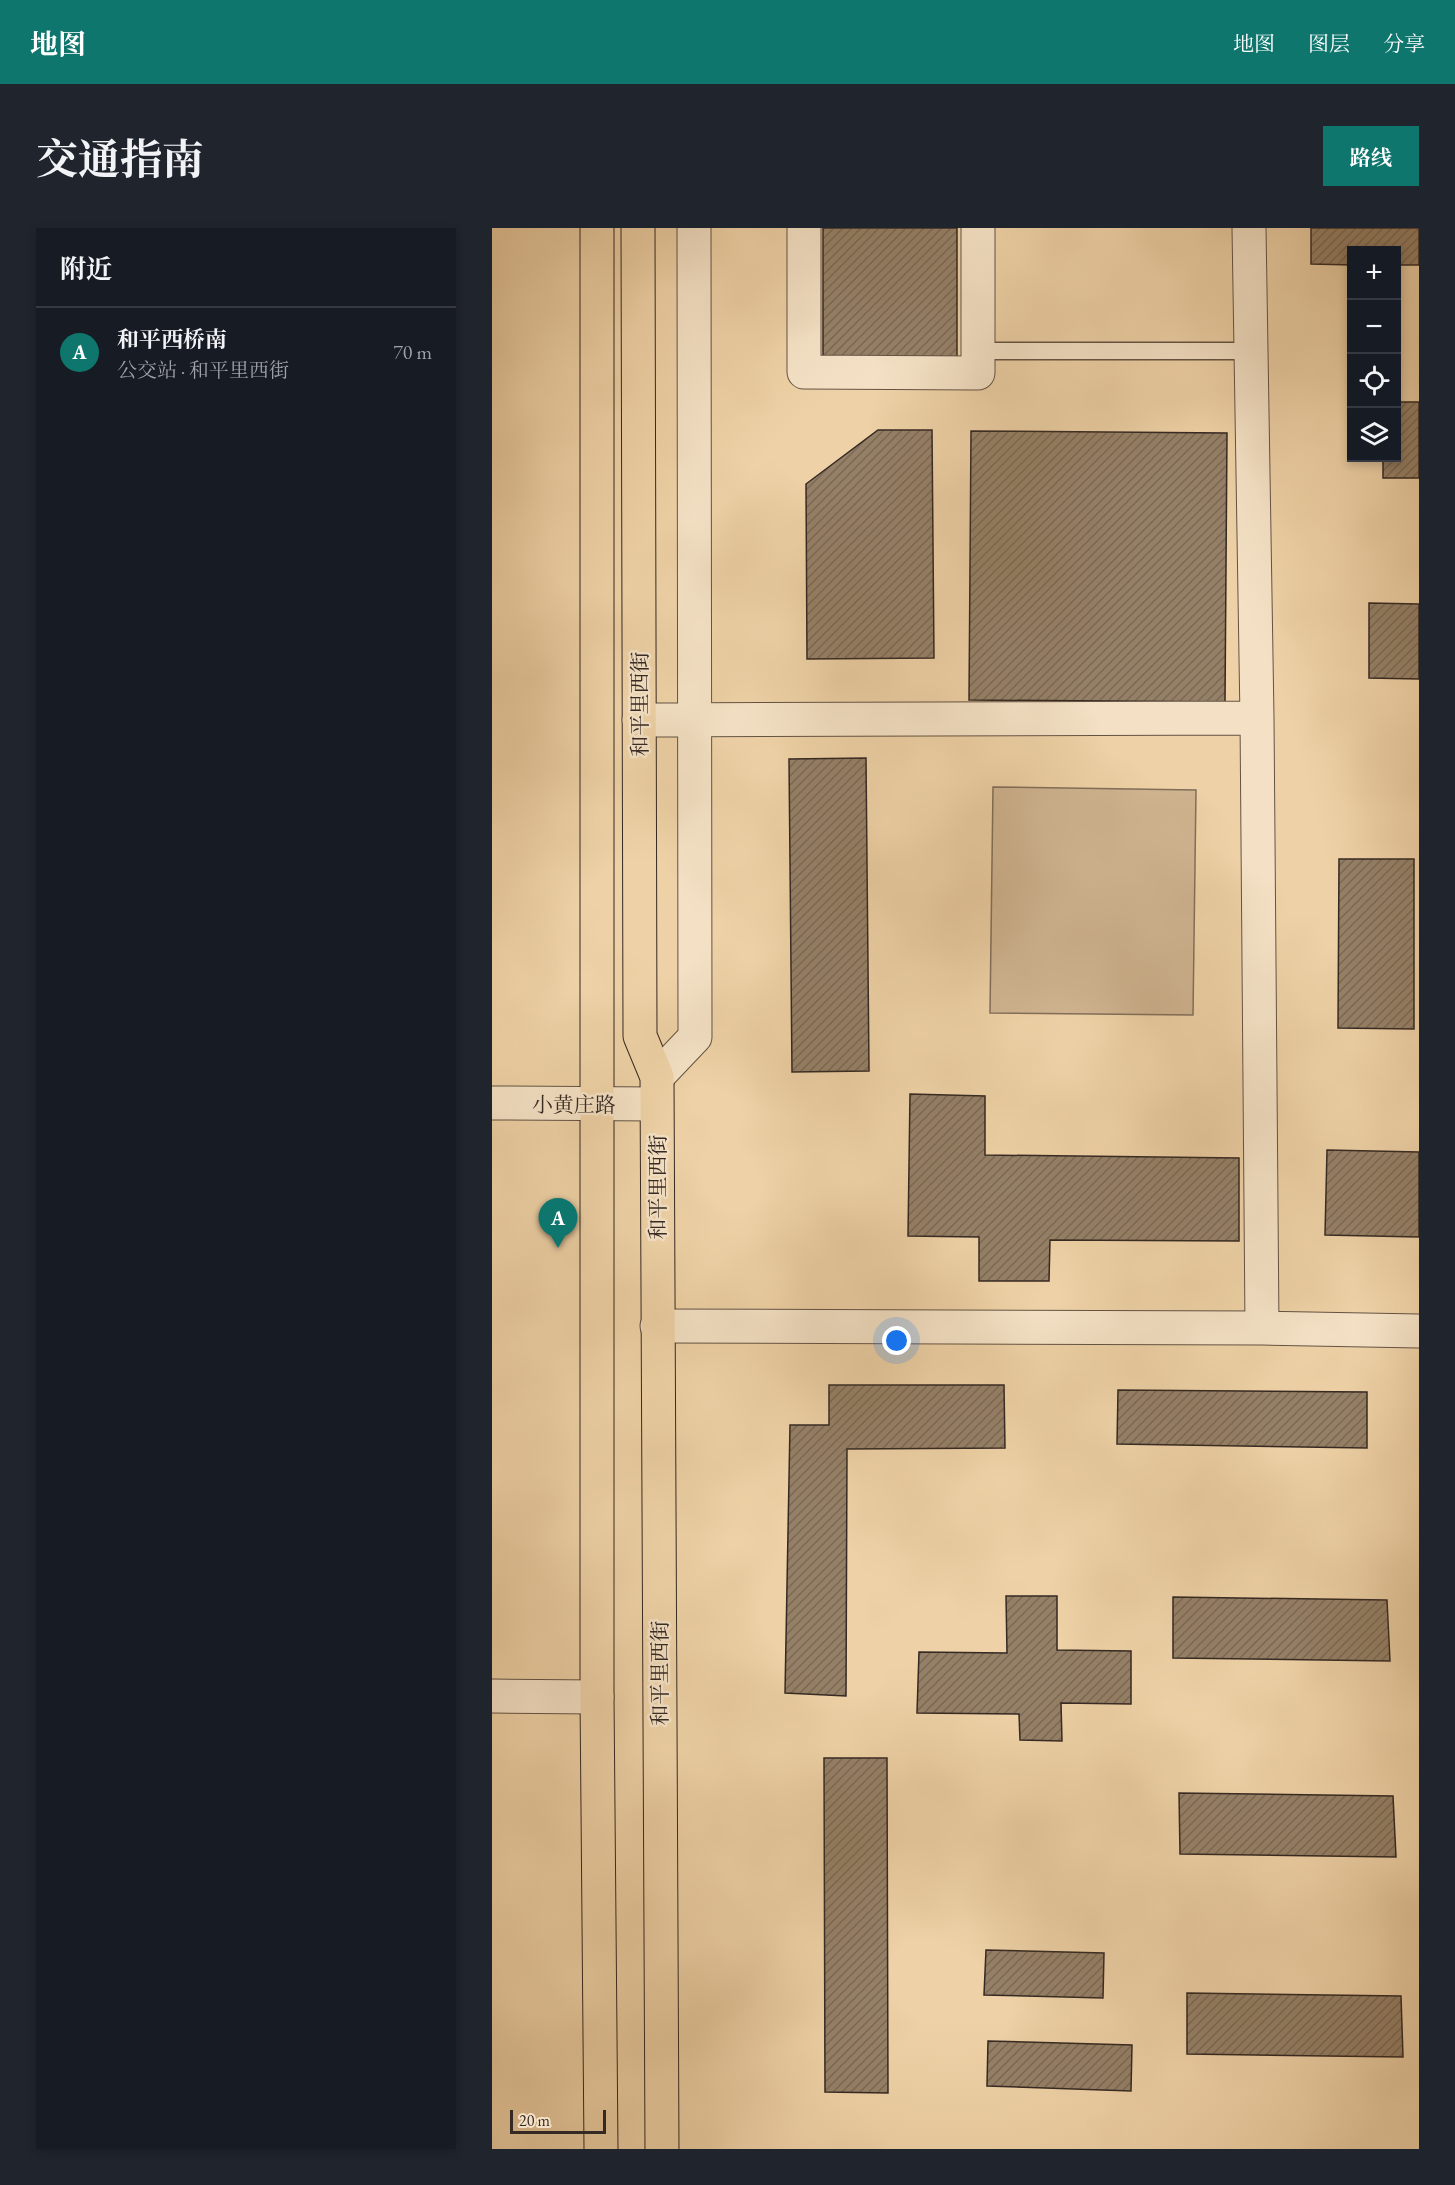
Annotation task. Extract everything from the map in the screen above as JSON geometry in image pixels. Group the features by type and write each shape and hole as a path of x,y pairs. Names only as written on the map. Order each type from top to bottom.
{"main road":[{"name":"和平里西街","path":"597,228 597,1697 602,2149"},
{"name":"和平里西街","path":"638,228 640,1036 656,1091 662,2149"}],"street":[{"path":"656,1091 695,1037 694,228"},
{"path":"804,228 804,372 978,373 978,228"},
{"path":"1249,228 1257,718 1262,1328"},
{"path":"639,720 1257,718"},
{"name":"小黄庄路","path":"492,1103 598,1104 656,1091"},
{"path":"657,1326 1262,1328 1419,1331"},
{"path":"492,1696 597,1697"}],"lane":[{"path":"978,351 1251,351"}],"shaded area":[{"path":"993,787 1196,790 1193,1015 990,1013"}],"building":[{"path":"823,228 957,228 957,359 823,358"},
{"path":"1311,228 1419,228 1419,265 1401,265 1401,246 1347,246 1347,265 1311,264"},
{"path":"1401,402 1419,402 1419,478 1383,478 1383,462 1401,462"},
{"path":"878,430 932,430 934,658 807,659 806,484"},
{"path":"971,431 1227,433 1225,702 969,700"},
{"path":"1369,603 1419,604 1419,679 1369,678"},
{"path":"866,758 869,1071 792,1072 789,759"},
{"path":"1339,859 1414,859 1414,1029 1338,1028"},
{"path":"910,1094 985,1096 985,1155 1239,1158 1239,1241 1050,1240 1049,1281 979,1281 979,1237 908,1236"},
{"path":"1327,1150 1419,1152 1419,1237 1325,1235"},
{"path":"829,1385 1004,1385 1005,1448 847,1449 846,1696 785,1693 790,1425 829,1425"},
{"path":"1118,1390 1367,1392 1367,1448 1117,1444"},
{"path":"1006,1596 1057,1596 1057,1650 1131,1651 1131,1704 1061,1703 1062,1741 1020,1740 1019,1714 917,1713 919,1652 1007,1653"},
{"path":"1173,1597 1387,1600 1390,1661 1173,1658"},
{"path":"824,1758 887,1758 888,2093 825,2092"},
{"path":"1179,1793 1393,1796 1396,1857 1180,1854"},
{"path":"986,1950 1104,1953 1103,1998 984,1995"},
{"path":"1187,1993 1401,1996 1403,2057 1187,2054"},
{"path":"988,2041 1132,2045 1131,2091 987,2086"}],"place":[{"name":"和平西桥南","path":"558,1248"}]}
